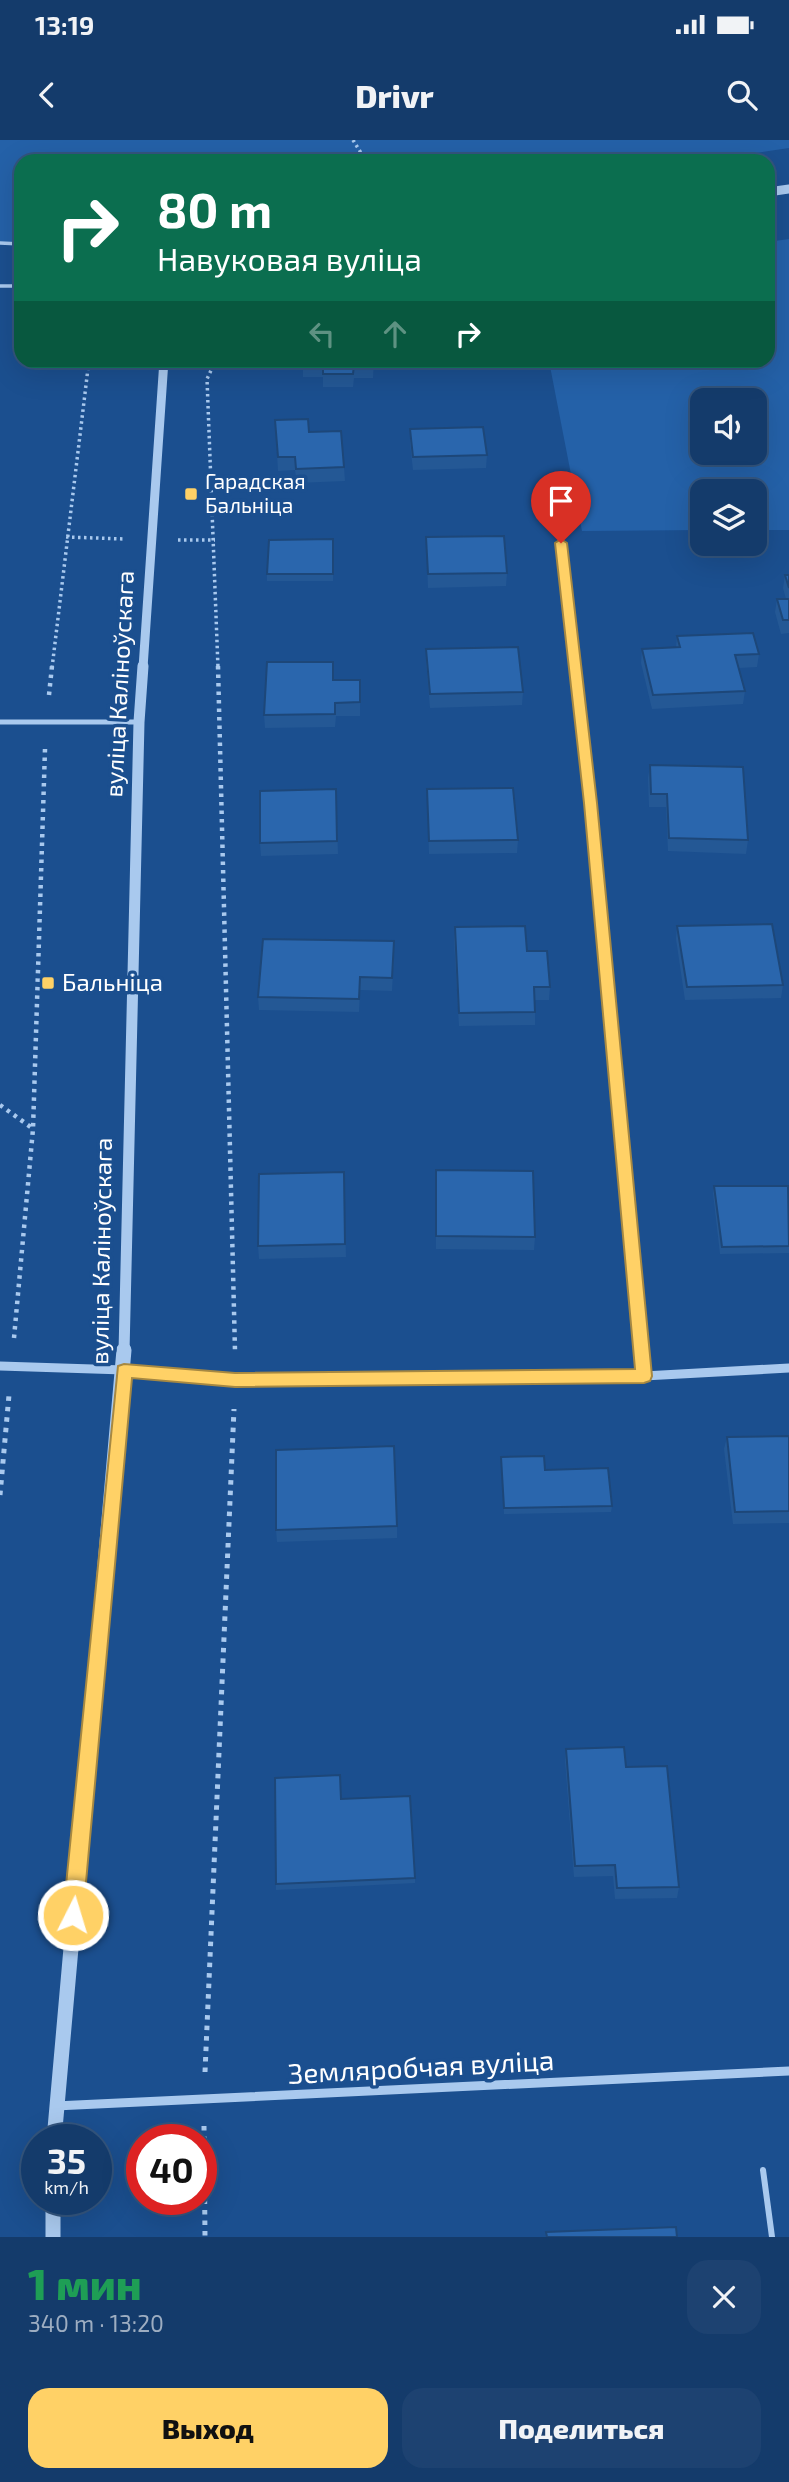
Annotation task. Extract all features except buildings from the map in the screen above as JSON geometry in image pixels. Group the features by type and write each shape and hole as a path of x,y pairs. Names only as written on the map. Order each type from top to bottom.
{"street":[{"name":"вуліца Каліноўскага","path":"54,2124 124,1370 139,722 163,368"},
{"path":"561,543 590,803 644,1376"},
{"path":"0,1366 124,1370 235,1380 644,1376 789,1368"},
{"name":"Земляробчая вуліца","path":"55,2106 789,2071"},
{"path":"53,2215 53,2237"}],"lane":[{"path":"0,722 139,722"},
{"path":"763,2170 772,2237"}],"path":[{"path":"0,1495 33,1129 46,722 88,368"},
{"path":"212,368 207,379 215,540"},
{"path":"0,1105 33,1129"}],"shaded area":[{"path":"0,140 789,140 789,148 749,154 14,154 14,243 0,243"},
{"path":"789,239 789,530 767,530 767,479 690,479 690,530 582,531 550,368 775,368 775,241"}],"place":[{"name":"Гарадская Бальніца","path":"191,494"},
{"name":"Бальніца","path":"48,983"}],"route":[{"path":"73,1915 124,1370 235,1380 644,1376 590,803 561,543"}]}
